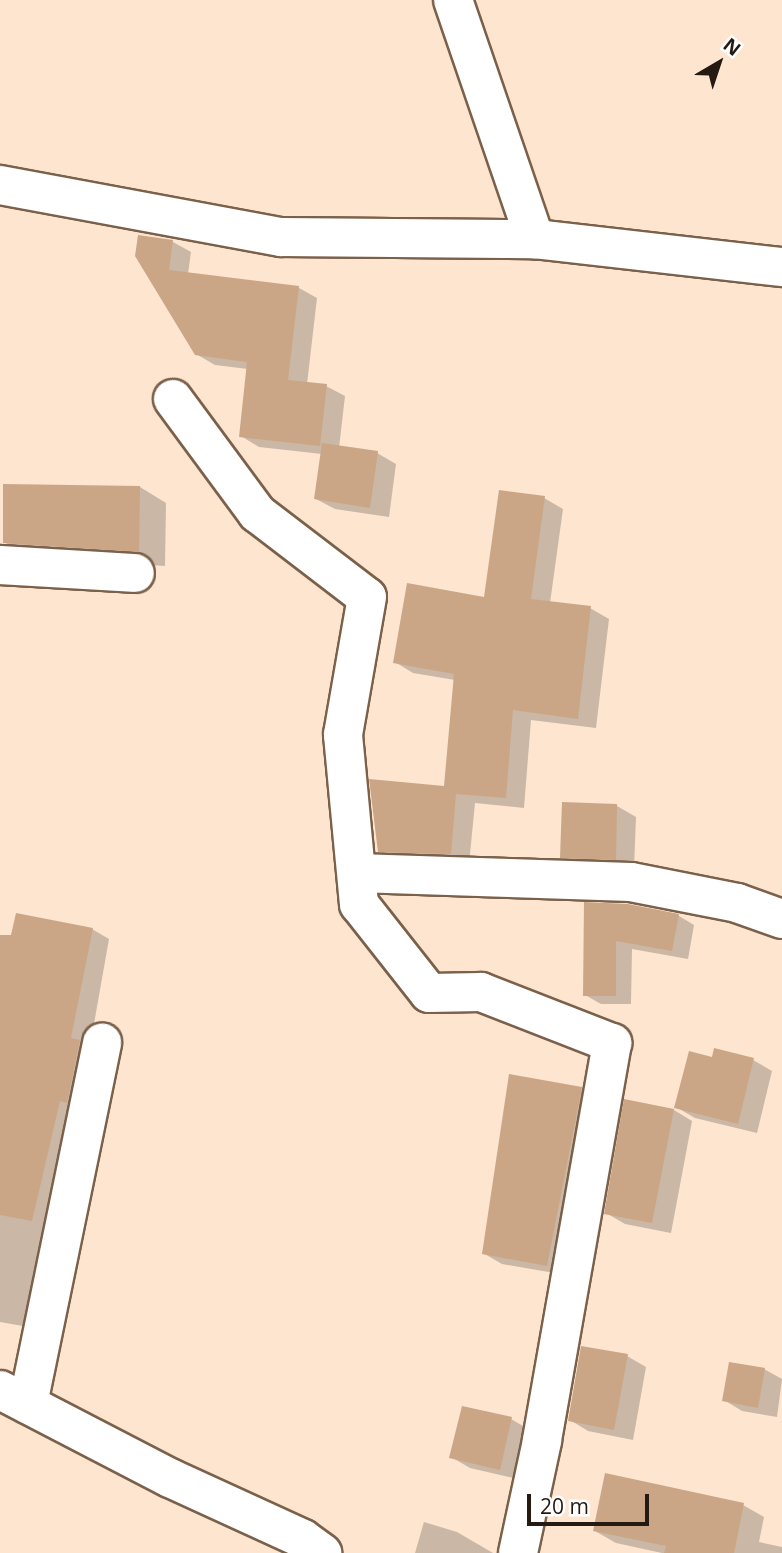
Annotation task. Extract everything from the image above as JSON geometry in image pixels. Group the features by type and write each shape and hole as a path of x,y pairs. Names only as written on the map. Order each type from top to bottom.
{"street":[{"path":"453,0 535,239"},
{"path":"0,186 281,237 535,239 782,267"},
{"path":"173,399 257,513 367,597 343,735 359,904 429,993 481,992 612,1043 542,1441 518,1553"},
{"path":"0,565 135,573"},
{"path":"357,873 631,882 737,903 782,919"},
{"path":"102,1043 14,1397 170,1478 303,1539 322,1553"}],"building":[{"path":"138,235 173,240 169,270 299,286 288,380 327,384 320,446 239,437 247,362 195,355 135,256"},
{"path":"322,443 378,451 370,508 314,499"},
{"path":"3,484 140,486 139,552 3,543"},
{"path":"499,490 545,496 531,599 591,606 578,719 513,710 506,798 456,794 451,854 378,852 369,779 444,786 454,674 393,663 407,583 484,597"},
{"path":"562,802 617,804 616,860 560,858"},
{"path":"584,902 628,904 679,914 672,951 616,941 616,996 583,996"},
{"path":"16,913 93,928 71,1038 80,1040 67,1103 60,1101 32,1221 0,1215 0,935 11,935"},
{"path":"714,1048 754,1058 738,1124 674,1108 689,1051 712,1057"},
{"path":"509,1074 582,1087 547,1266 482,1254"},
{"path":"624,1099 674,1109 652,1223 604,1214"},
{"path":"581,1346 628,1354 614,1430 568,1421"},
{"path":"729,1362 765,1368 758,1408 722,1401"},
{"path":"462,1406 512,1417 500,1470 449,1458"},
{"path":"605,1473 744,1503 734,1553 664,1553 666,1546 593,1531"}]}
